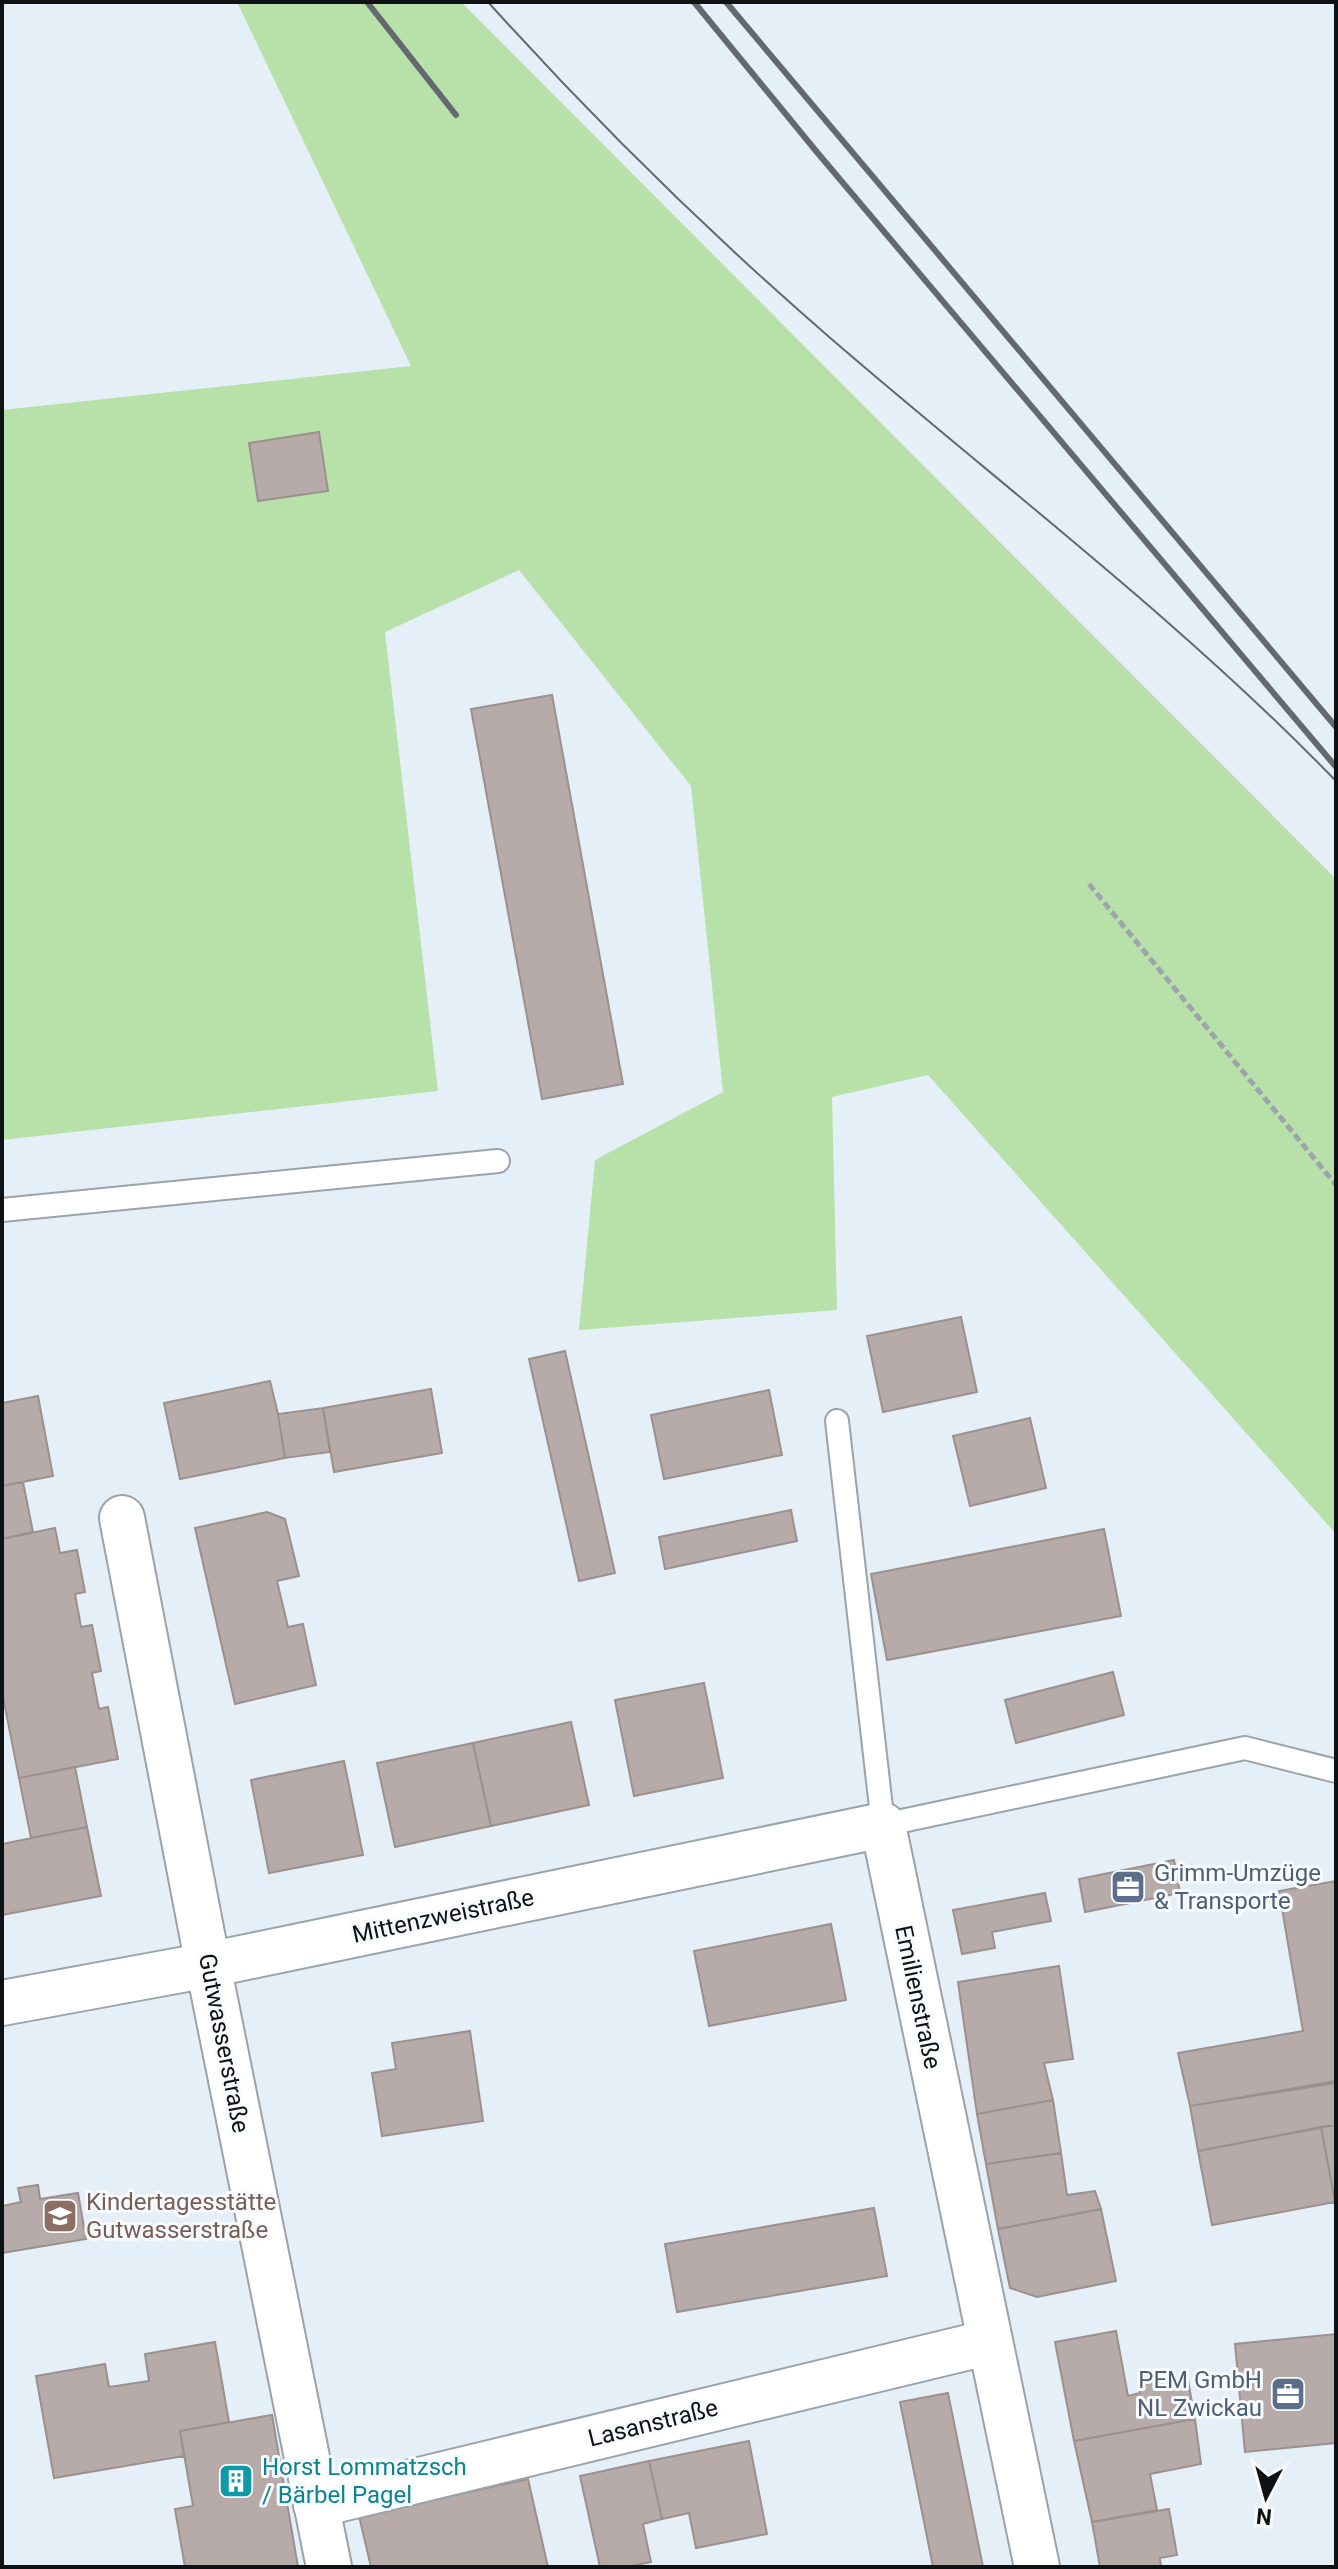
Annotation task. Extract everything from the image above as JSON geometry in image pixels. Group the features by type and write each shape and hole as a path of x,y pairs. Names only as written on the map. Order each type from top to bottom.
{"street":[{"name":"Gutwasserstraße","path":"122,1518 329,2567"},
{"name":"Mittenzweistraße","path":"2,2003 208,1965 883,1825"},
{"name":"Emilienstraße","path":"883,1825 1037,2567"},
{"name":"Lasanstraße","path":"316,2505 990,2342"}],"lane":[{"path":"2,1210 498,1161"},
{"name":"Emilienstraße","path":"837,1421 883,1825"},
{"path":"883,1825 1245,1748 1336,1771"}],"path":[{"path":"1089,884 1336,1185"}],"green space":[{"path":"237,2 461,2 1336,879 1336,1534 928,1075 832,1097 837,1310 579,1330 595,1160 723,1092 691,786 519,570 385,632 438,1091 2,1140 2,410 411,366"}],"building":[{"path":"319,432 328,491 258,501 249,443"},
{"path":"552,695 623,1084 542,1099 471,709"},
{"path":"961,1317 977,1392 883,1412 867,1336"},
{"path":"565,1351 615,1573 579,1581 529,1359"},
{"path":"270,1381 285,1458 180,1479 164,1403"},
{"path":"431,1389 442,1453 334,1472 323,1408"},
{"path":"769,1390 782,1455 664,1479 651,1415"},
{"path":"38,1396 53,1476 2,1486 2,1403"},
{"path":"323,1408 330,1452 285,1458 278,1414"},
{"path":"1030,1418 1046,1488 970,1506 953,1436"},
{"path":"23,1482 33,1532 2,1539 2,1486"},
{"path":"791,1510 797,1541 665,1569 659,1537"},
{"path":"267,1512 285,1519 299,1576 277,1581 288,1627 303,1624 316,1685 235,1704 195,1528"},
{"path":"55,1528 60,1553 77,1550 85,1592 75,1594 81,1627 92,1625 101,1671 92,1673 99,1709 108,1707 118,1759 19,1778 2,1692 2,1539"},
{"path":"1104,1529 1121,1616 887,1660 871,1574"},
{"path":"1113,1672 1124,1715 1016,1743 1005,1700"},
{"path":"704,1683 723,1778 634,1796 615,1700"},
{"path":"571,1722 589,1805 491,1826 473,1743"},
{"path":"473,1743 491,1826 395,1847 377,1763"},
{"path":"344,1761 363,1855 269,1873 251,1780"},
{"path":"75,1767 87,1827 31,1838 19,1778"},
{"path":"87,1827 101,1896 2,1915 2,1844"},
{"path":"1174,1860 1180,1893 1085,1912 1079,1879"},
{"path":"1336,1881 1336,2081 1190,2106 1178,2053 1303,2031 1279,1891"},
{"path":"1045,1893 1051,1921 992,1932 995,1948 962,1954 953,1910"},
{"path":"831,1924 846,2000 709,2026 694,1951"},
{"path":"1059,1966 1073,2059 1044,2063 1053,2100 977,2114 958,1982"},
{"path":"470,2031 483,2121 382,2136 372,2073 396,2069 392,2043"},
{"path":"1336,2083 1336,2125 1198,2151 1190,2106"},
{"path":"1053,2100 1061,2153 986,2164 977,2114"},
{"path":"1336,2125 1336,2201 1335,2202 1321,2127"},
{"path":"1321,2127 1335,2202 1212,2225 1198,2151"},
{"path":"1061,2153 1067,2195 1095,2191 1101,2209 998,2229 986,2164"},
{"path":"38,2185 40,2199 78,2193 86,2239 2,2253 2,2206 21,2202 18,2188"},
{"path":"874,2208 887,2276 677,2312 665,2244"},
{"path":"1101,2209 1116,2281 1037,2297 1010,2288 998,2229"},
{"path":"1116,2331 1128,2396 1140,2393 1139,2385 1187,2375 1195,2419 1074,2441 1055,2342"},
{"name":"PEM GmbH NL Zwickau","path":"1336,2334 1336,2443 1245,2452 1235,2344"},
{"path":"215,2342 229,2422 180,2431 184,2456 54,2478 36,2376 105,2364 109,2387 149,2381 145,2354"},
{"path":"948,2393 983,2567 933,2567 900,2402"},
{"name":"Horst Lommatzsch / Bärbel Pagel","path":"272,2415 298,2567 185,2567 175,2509 193,2506 180,2431"},
{"path":"1195,2419 1201,2464 1150,2474 1157,2510 1092,2522 1074,2441"},
{"path":"749,2441 767,2534 696,2548 689,2513 662,2519 649,2461"},
{"path":"649,2461 662,2519 643,2524 651,2562 628,2567 600,2567 580,2476"},
{"path":"528,2479 548,2567 371,2567 359,2516"},
{"path":"1169,2509 1177,2555 1160,2558 1161,2567 1100,2567 1092,2522"}],"tram line":[{"path":"488,2 611,132 739,257 892,391 1151,608 1276,721 1336,781"}],"railway":[{"path":"367,2 456,115"},
{"path":"694,2 1336,767"},
{"path":"726,2 1336,727"}],"place":[{"name":"Grimm-Umzüge & Transporte","path":"1128,1887"},
{"name":"Kindertagesstätte Gutwasserstraße","path":"60,2216"},
{"name":"PEM GmbH NL Zwickau","path":"1288,2394"},
{"name":"Horst Lommatzsch / Bärbel Pagel","path":"236,2481"}]}
